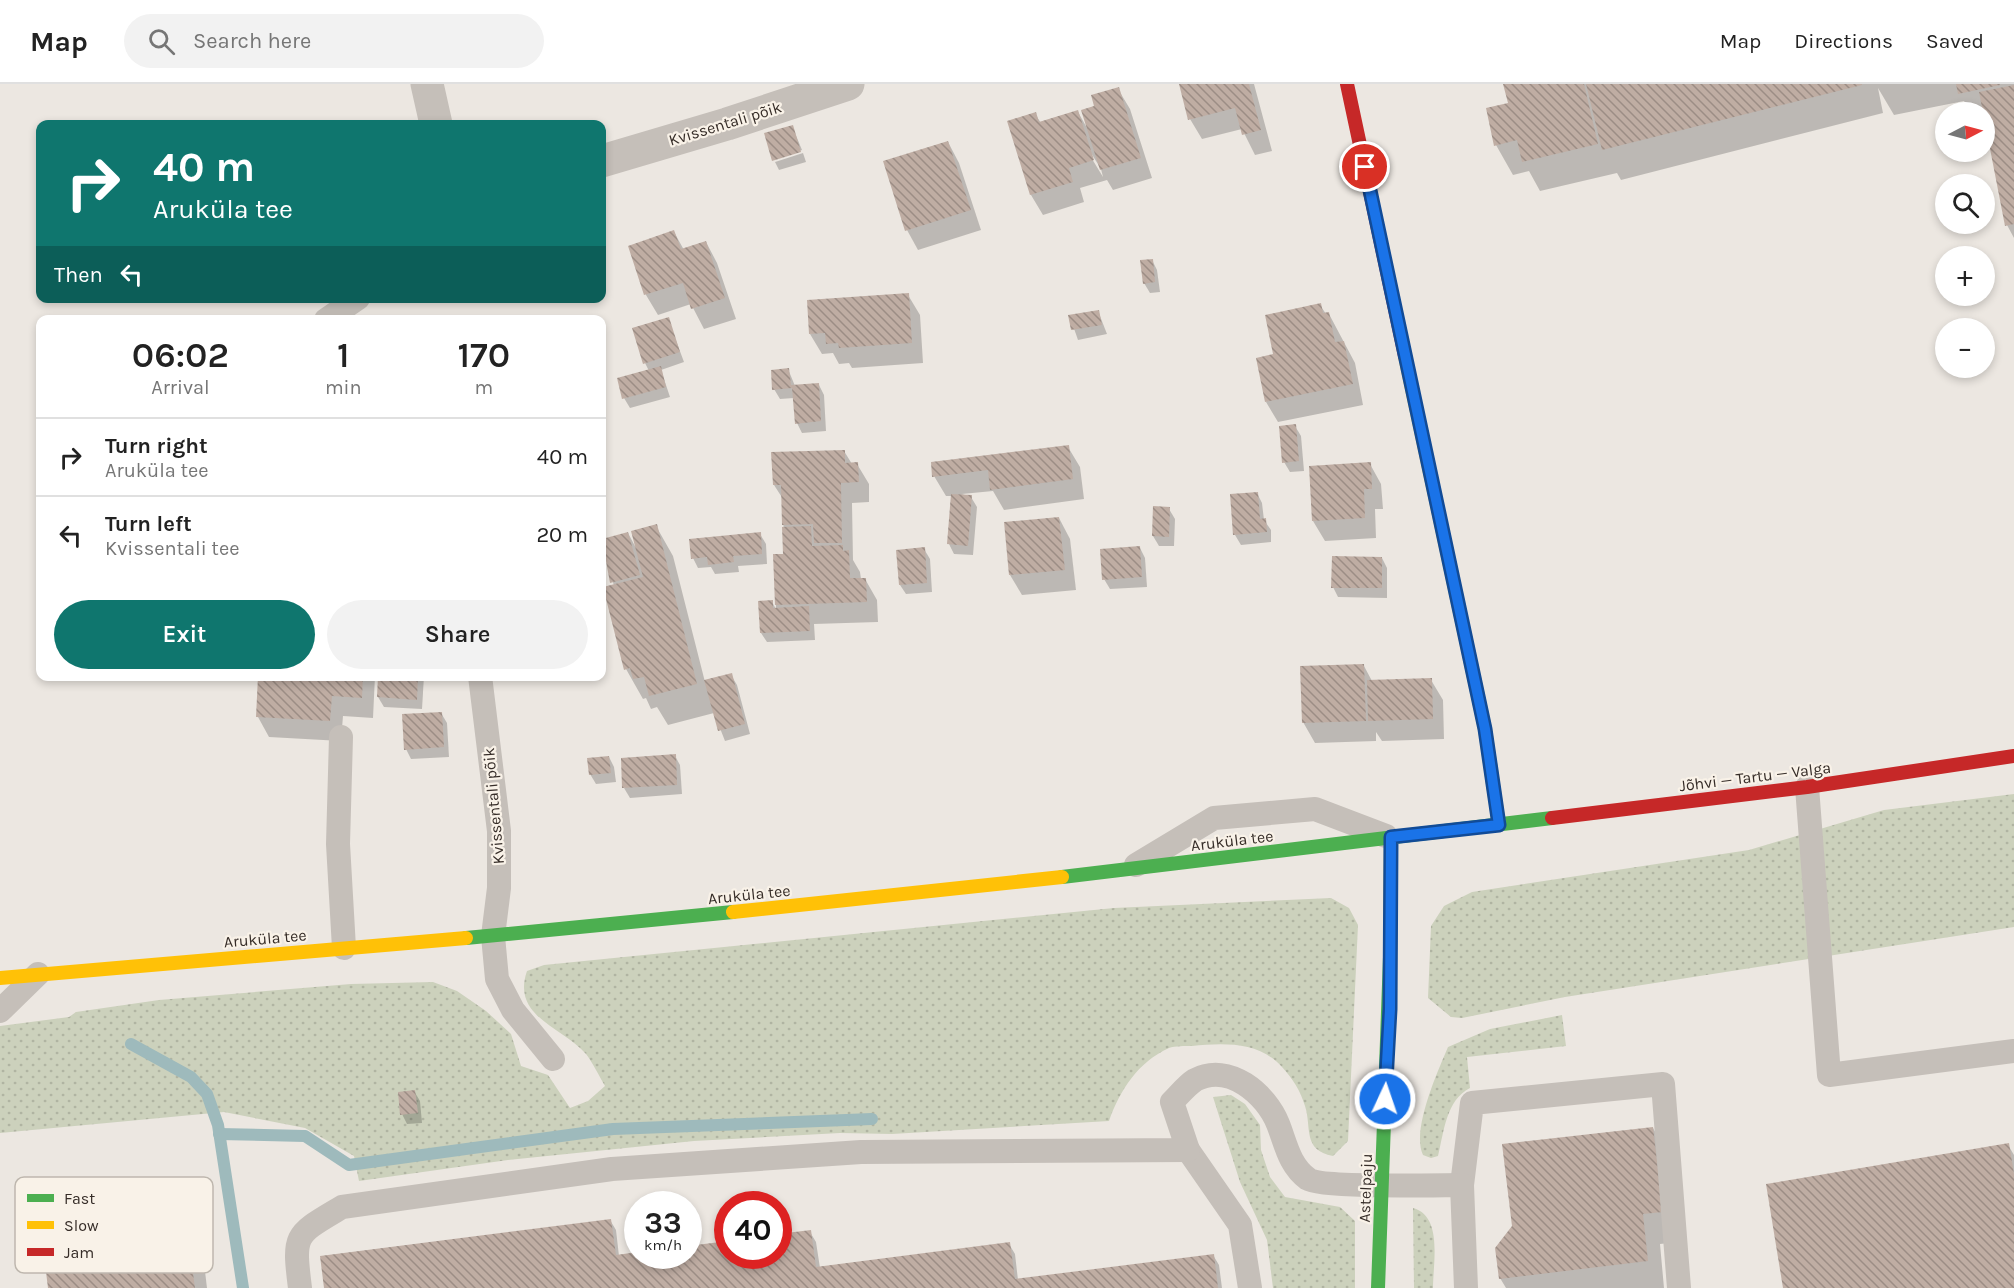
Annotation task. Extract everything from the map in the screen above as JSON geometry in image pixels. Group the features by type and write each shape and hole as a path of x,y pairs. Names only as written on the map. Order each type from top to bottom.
{"main road":[{"path":"1347,84 1482,718 1499,825"},
{"name":"Jõhvi — Tartu — Valga","path":"1499,825 1807,787 2014,756"},
{"name":"Aruküla tee","path":"0,978 493,936 922,894 1499,825"},
{"name":"Astelpaju","path":"1378,1288 1390,1009 1391,837"}],"street":[{"path":"428,84 435,120"},
{"name":"Kvissentali põik","path":"606,160 727,124 848,84"}],"lane":[{"path":"333,315 351,303"},
{"name":"Kvissentali põik","path":"481,681 499,831 499,888 493,936 497,979 513,1010 553,1059"},
{"path":"341,737 338,843 344,948"},
{"path":"1807,787 1829,1075 2014,1051"},
{"path":"1129,869 1214,818 1315,809 1391,837"},
{"path":"0,1011 38,974"},
{"path":"1250,1288 1240,1225 1188,1150 1172,1102 1195,1080 1218,1075 1243,1082 1263,1099 1277,1123 1286,1154 1309,1179 1333,1185 1462,1185"},
{"path":"1466,1288 1462,1185 1472,1103 1663,1084 1679,1288"},
{"path":"300,1288 295,1250 305,1229 342,1207 612,1169 861,1152 1188,1150"}],"green space":[{"path":"2014,794 2014,927 1565,997 1462,1018 1451,1017 1428,998 1431,926 1444,906 1472,892 1749,850 1884,810"},
{"path":"1331,898 1349,908 1358,925 1348,1141 1333,1156 1323,1153 1312,1143 1303,1100 1296,1085 1282,1067 1263,1052 1228,1044 1174,1047 1158,1054 1139,1069 1132,1078 1119,1098 1109,1121 892,1134 840,1133 694,1141 508,1160 359,1181 354,1156 305,1128 224,1112 0,1133 0,1026 69,1017 76,1012 159,1000 351,984 433,982 457,991 486,1011 511,1034 521,1066 548,1075 570,1108 588,1101 605,1086 586,1054 542,1020 526,1000 524,987 527,971 544,965 1114,908"},
{"path":"1562,1015 1566,1046 1467,1057 1470,1088 1462,1093 1451,1108 1438,1156 1431,1158 1423,1155 1420,1131 1423,1116 1448,1047 1490,1029"},
{"path":"1231,1095 1245,1104 1260,1125 1261,1150 1270,1177 1285,1197 1340,1207 1355,1221 1355,1288 1273,1288 1267,1240 1240,1182 1213,1097"},
{"path":"1413,1208 1429,1220 1433,1230 1435,1254 1433,1288 1414,1288"}],"building":[{"path":"1179,84 1249,84 1261,130 1242,135 1235,108 1188,120"},
{"path":"1503,84 1584,84 1598,144 1522,162 1517,140 1494,146 1486,108 1508,103"},
{"path":"1586,84 1862,84 1862,85 1602,150"},
{"path":"1956,84 2000,84 2000,85 1958,94"},
{"path":"2014,85 2014,224 2005,226 1993,162 1995,162 1995,102 1981,102 1979,92"},
{"path":"1119,87 1141,158 1100,170 1081,110 1094,106 1091,95"},
{"path":"1078,110 1094,160 1069,168 1073,182 1030,195 1007,121 1036,112 1039,122"},
{"path":"793,125 801,152 772,161 764,133"},
{"path":"948,141 971,210 905,231 883,161"},
{"path":"674,230 681,249 706,241 725,298 691,309 683,283 644,295 628,246"},
{"path":"1153,259 1155,282 1143,284 1140,260"},
{"path":"909,293 912,343 839,348 838,343 826,344 825,333 809,334 807,300"},
{"path":"1321,303 1323,313 1329,312 1335,342 1344,341 1353,384 1265,402 1256,358 1273,354 1265,315"},
{"path":"1099,310 1102,325 1071,330 1068,315"},
{"path":"669,317 680,352 643,364 632,328"},
{"path":"661,366 666,387 622,399 617,378"},
{"path":"789,368 791,385 819,383 821,421 795,424 792,388 772,390 771,370"},
{"path":"1296,424 1299,461 1282,463 1279,426"},
{"path":"1069,445 1073,479 990,490 988,470 932,477 931,462"},
{"path":"845,450 845,463 858,462 859,482 841,483 842,543 814,543 813,524 782,525 781,485 773,485 771,452"},
{"path":"1371,462 1372,489 1364,489 1365,518 1312,521 1309,466"},
{"path":"1258,492 1260,519 1266,518 1267,532 1233,535 1230,494"},
{"path":"951,494 972,495 968,546 947,544"},
{"path":"1153,506 1170,507 1169,537 1152,536"},
{"path":"1059,517 1065,570 1009,575 1004,522"},
{"path":"657,524 697,684 649,696 644,677 633,679 630,668 624,670 606,599 606,586 643,577 631,531"},
{"path":"811,526 812,546 843,545 843,551 849,550 850,578 866,578 867,602 775,605 773,554 783,554 782,527"},
{"path":"628,532 640,575 610,583 606,561 606,538"},
{"path":"761,532 762,554 733,556 734,562 708,565 707,557 691,559 689,539"},
{"path":"1140,546 1142,577 1102,580 1100,549"},
{"path":"925,547 927,583 899,585 896,550"},
{"path":"1332,556 1382,557 1382,588 1331,588"},
{"path":"773,600 773,608 809,606 810,631 760,633 758,601"},
{"path":"1364,664 1366,721 1302,723 1300,666"},
{"path":"732,673 745,724 718,731 704,680"},
{"path":"1432,678 1433,719 1368,721 1367,680"},
{"path":"258,681 363,681 362,698 332,696 330,721 256,717"},
{"path":"378,681 418,681 417,700 377,697"},
{"path":"442,712 444,747 404,750 402,714"},
{"path":"676,754 677,785 622,788 621,758"},
{"path":"609,756 611,773 589,775 587,758"},
{"path":"415,1090 418,1113 400,1115 398,1092"},
{"path":"1653,1127 1663,1212 1643,1214 1648,1261 1499,1279 1495,1248 1512,1226 1502,1144"},
{"path":"2009,1143 2014,1174 2014,1288 1783,1288 1766,1184"},
{"path":"611,1219 616,1255 624,1254 624,1269 702,1269 702,1244 714,1243 714,1269 792,1269 792,1232 811,1230 816,1267 1010,1242 1015,1279 1214,1254 1218,1288 324,1288 320,1256"},
{"path":"46,1273 193,1273 195,1288 48,1288"}],"waterway":[{"path":"131,1044 191,1077 207,1094 218,1125 243,1288"},
{"path":"219,1134 305,1136 349,1165 613,1129 872,1119"}],"traffic: fast":[{"path":"1062,877 1552,818"},
{"path":"466,938 733,912"},
{"path":"1378,1288 1390,957"}],"traffic: slow":[{"path":"1405,356 1485,729 1499,825"},
{"path":"1390,957 1391,837"},
{"path":"733,912 1062,877"},
{"path":"0,978 466,938"}],"traffic: jam":[{"path":"1347,84 1405,356"},
{"path":"1552,818 1807,787 2014,756"}],"route":[{"path":"1365,167 1485,729 1499,825 1391,837 1390,1009 1385,1099"}]}
